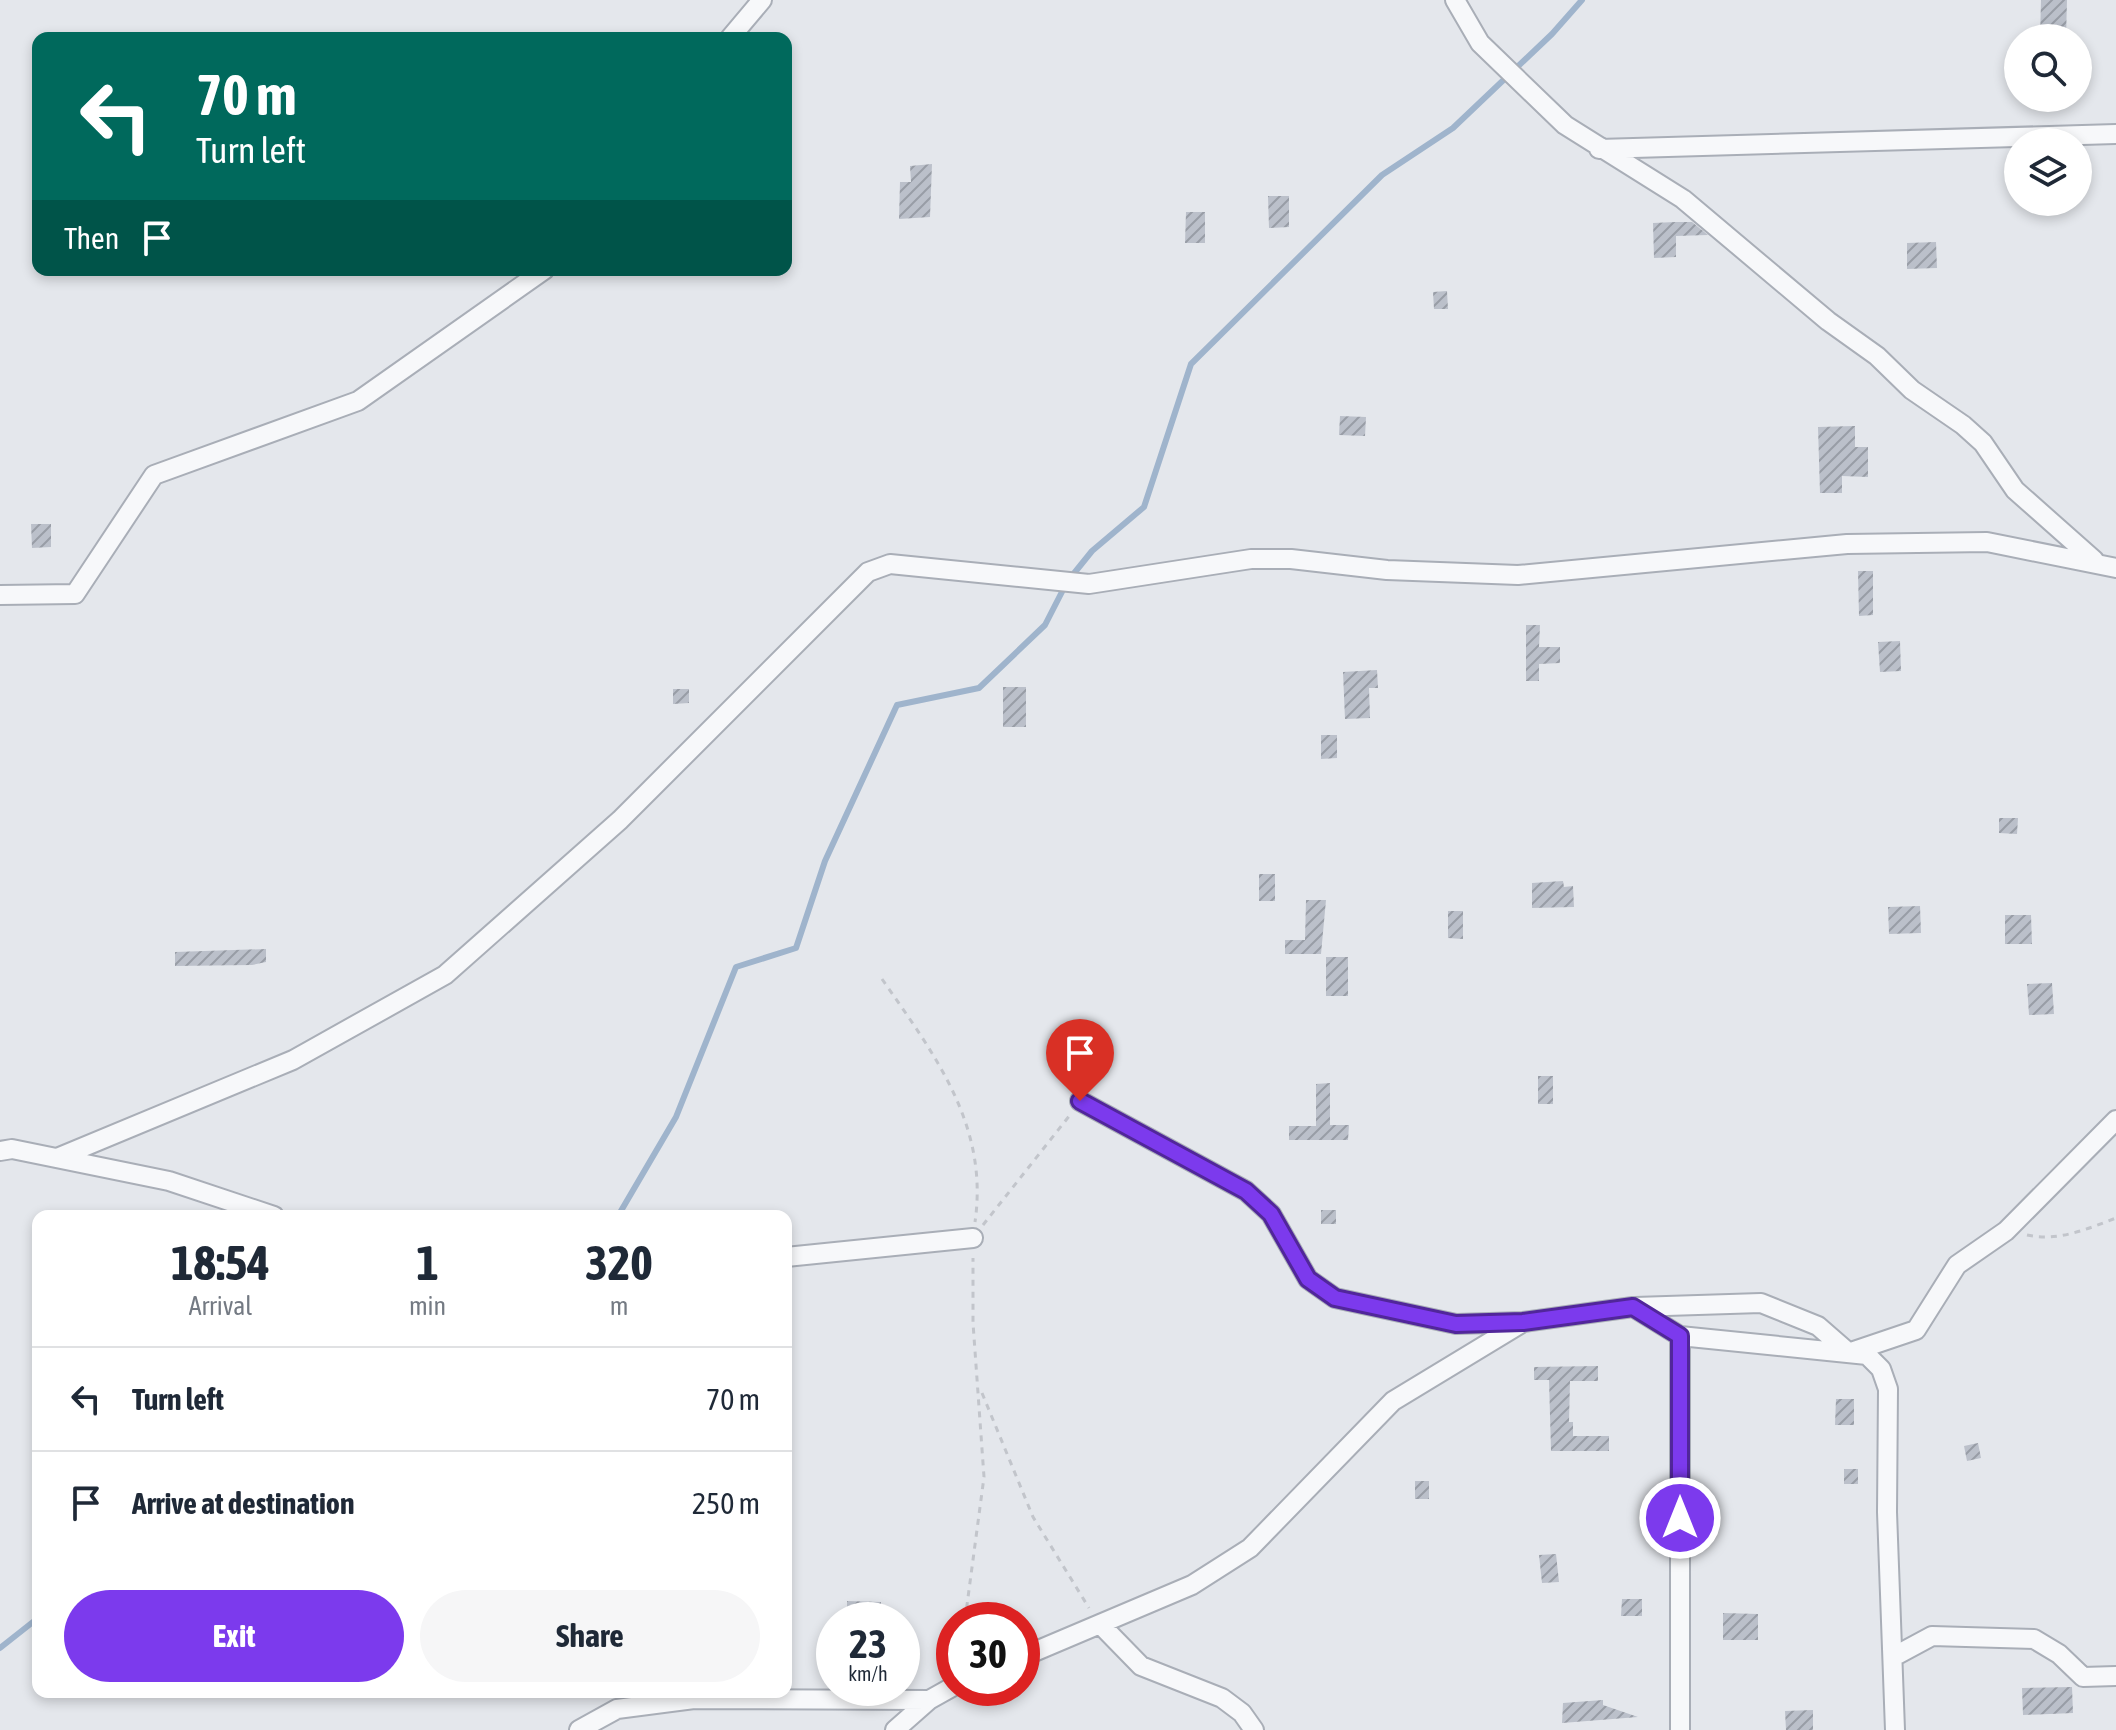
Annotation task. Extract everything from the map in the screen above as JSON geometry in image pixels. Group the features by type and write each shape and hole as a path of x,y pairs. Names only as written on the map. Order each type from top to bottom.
{"street":[{"path":"735,32 762,0"},
{"path":"1455,0 1480,43 1565,125 1683,199 1828,321 1877,356 1912,390 1963,425 1983,443 2015,490 2096,562"},
{"path":"1599,149 2116,134"},
{"path":"0,595 75,594 154,475 358,401 535,276"},
{"path":"57,1158 293,1060 445,975 620,820 868,572 890,564 1089,584 1251,559 1291,559 1387,570 1518,575 1847,544 1987,542 2116,568"},
{"path":"1080,1101 1246,1191 1271,1214 1308,1279 1335,1298 1456,1324 1523,1322 1633,1307 1761,1303 1818,1326 1849,1353"},
{"path":"1849,1353 1916,1330 1957,1265 2006,1231 2116,1120"},
{"path":"0,1151 12,1149 169,1181 256,1210"},
{"path":"792,1256 973,1238"},
{"path":"1633,1307 1680,1336 1867,1355 1881,1369 1888,1389 1887,1512 1895,1730"},
{"path":"1040,1649 1192,1585 1250,1548 1393,1401 1523,1322"},
{"path":"1680,1336 1680,1730"},
{"path":"1100,1624 1141,1666 1222,1698 1242,1713 1254,1730"},
{"path":"1893,1657 1932,1636 2034,1639 2059,1654 2083,1677 2116,1676"},
{"path":"895,1730 936,1696"},
{"path":"579,1730 617,1709 694,1699 929,1700"}],"path":[{"path":"882,979 942,1065 967,1124 980,1187 973,1238 973,1323 984,1477 967,1602"},
{"path":"973,1238 1080,1101"},
{"path":"2006,1231 2044,1239 2081,1232 2116,1218"},
{"path":"980,1389 1033,1517 1100,1624"}],"building":[{"path":"2041,0 2067,0 2066,24 2040,24"},
{"path":"932,164 930,217 899,219 900,182 911,182 910,166"},
{"path":"1268,196 1289,196 1289,227 1269,228"},
{"path":"1186,212 1205,212 1205,243 1185,243"},
{"path":"1692,222 1708,235 1676,236 1676,257 1654,258 1653,223"},
{"path":"1936,242 1937,268 1907,269 1907,243"},
{"path":"1447,291 1448,309 1434,309 1433,292"},
{"path":"1340,416 1366,417 1365,436 1339,435"},
{"path":"1855,426 1855,447 1868,447 1868,477 1842,476 1842,493 1820,493 1818,427"},
{"path":"31,524 51,524 51,547 32,548"},
{"path":"1858,571 1873,571 1873,615 1859,616"},
{"path":"1526,625 1540,625 1539,647 1560,647 1560,663 1539,664 1539,681 1526,681"},
{"path":"1900,641 1901,671 1880,672 1878,642"},
{"path":"1377,670 1378,688 1369,688 1370,718 1345,719 1343,672"},
{"path":"1003,687 1026,687 1026,727 1003,727"},
{"path":"673,689 689,689 689,703 673,704"},
{"path":"1321,735 1337,735 1337,758 1321,759"},
{"path":"1999,818 2018,818 2017,834 1999,833"},
{"path":"1259,874 1275,874 1275,901 1259,901"},
{"path":"1563,881 1564,887 1573,886 1574,907 1532,908 1532,883"},
{"path":"1306,900 1326,900 1321,954 1285,954 1285,940 1305,940"},
{"path":"1920,906 1921,933 1889,934 1888,907"},
{"path":"1448,911 1463,911 1463,939 1448,938"},
{"path":"2005,915 2031,915 2032,944 2005,944"},
{"path":"266,949 266,962 252,965 175,966 175,952"},
{"path":"1326,957 1348,957 1348,996 1326,996"},
{"path":"2052,983 2054,1014 2029,1015 2027,984"},
{"path":"1538,1076 1553,1076 1553,1104 1538,1104"},
{"path":"1330,1083 1330,1125 1349,1125 1348,1140 1289,1140 1289,1126 1316,1126 1316,1084"},
{"path":"1321,1210 1336,1210 1336,1224 1321,1224"},
{"path":"1598,1366 1598,1381 1570,1381 1569,1422 1573,1422 1573,1436 1609,1436 1609,1451 1551,1451 1549,1380 1534,1380 1534,1367"},
{"path":"1836,1399 1854,1399 1854,1425 1835,1425"},
{"path":"1978,1443 1981,1458 1967,1461 1964,1446"},
{"path":"1844,1469 1858,1469 1858,1484 1844,1484"},
{"path":"1415,1481 1429,1481 1429,1499 1415,1499"},
{"path":"1556,1554 1559,1582 1542,1583 1539,1555"},
{"path":"1622,1599 1642,1599 1642,1616 1621,1616"},
{"path":"1723,1613 1758,1614 1758,1640 1723,1640"},
{"path":"2072,1687 2073,1713 2023,1715 2022,1688"},
{"path":"1603,1700 1603,1705 1638,1717 1562,1723 1563,1703"},
{"path":"1813,1710 1813,1730 1786,1730 1785,1711"}],"waterway":[{"path":"622,1210 676,1117 736,967 796,948 825,861 897,705 979,688 1045,625 1067,582 1092,551 1144,507 1191,364 1382,175 1453,128 1552,34 1582,0"},
{"path":"0,1648 32,1623"}],"route":[{"path":"1080,1101 1246,1191 1271,1214 1308,1279 1335,1298 1456,1324 1523,1322 1633,1307 1680,1336 1680,1518"}]}
